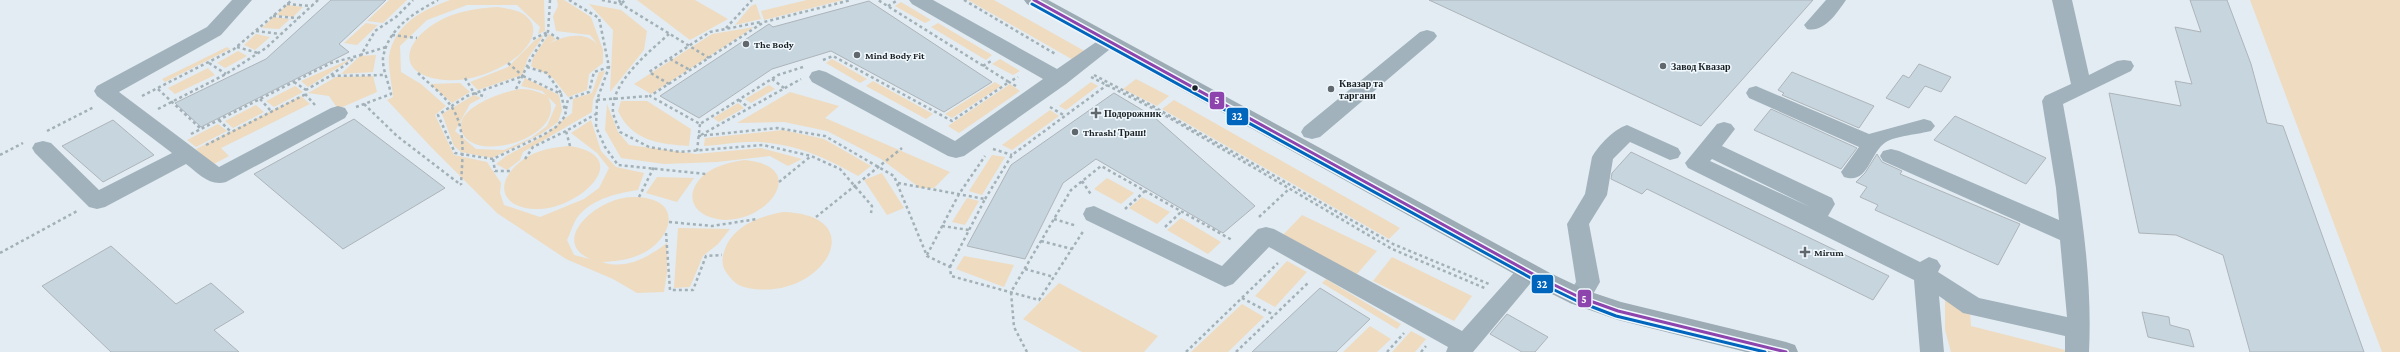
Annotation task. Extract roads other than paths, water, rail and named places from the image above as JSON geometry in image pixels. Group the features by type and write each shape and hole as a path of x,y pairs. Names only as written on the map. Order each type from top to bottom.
{"main road":[{"path":"1034,0 1528,272 1580,297 1618,310 1786,352"}],"lane":[{"path":"242,0 214,31 104,91 111,103 141,118 218,177 338,114"},
{"path":"919,0 1059,79"},
{"path":"1814,26 1836,0"},
{"path":"2062,0 2082,87"},
{"path":"1312,132 1427,36"},
{"path":"815,68 956,151 1059,79 1084,75 1110,42"},
{"path":"1724,129 1696,163 1814,219 1928,269 1972,306 2077,340 2079,312 2067,188 2052,101 2124,66"},
{"path":"1756,93 2071,235"},
{"path":"1882,150 1878,137 1924,126"},
{"path":"1580,297 1588,282 1578,224 1596,195 1603,157 1627,132 1670,153"},
{"path":"43,148 97,200 180,149"},
{"path":"1852,172 1882,150"},
{"path":"1094,214 1225,278 1266,235 1470,346 1498,291 1528,272"},
{"path":"1928,269 1932,352"}],"place":[{"name":"The Body","path":"746,44"},
{"name":"Mind Body Fit","path":"857,55"},
{"name":"Завод Квазар","path":"1663,66"},
{"name":"Квазар та таргани","path":"1331,89"},
{"name":"Подорожник","path":"1096,113"},
{"name":"Thrash! Траш!","path":"1075,132"},
{"name":"Mirum","path":"1805,252"}]}
